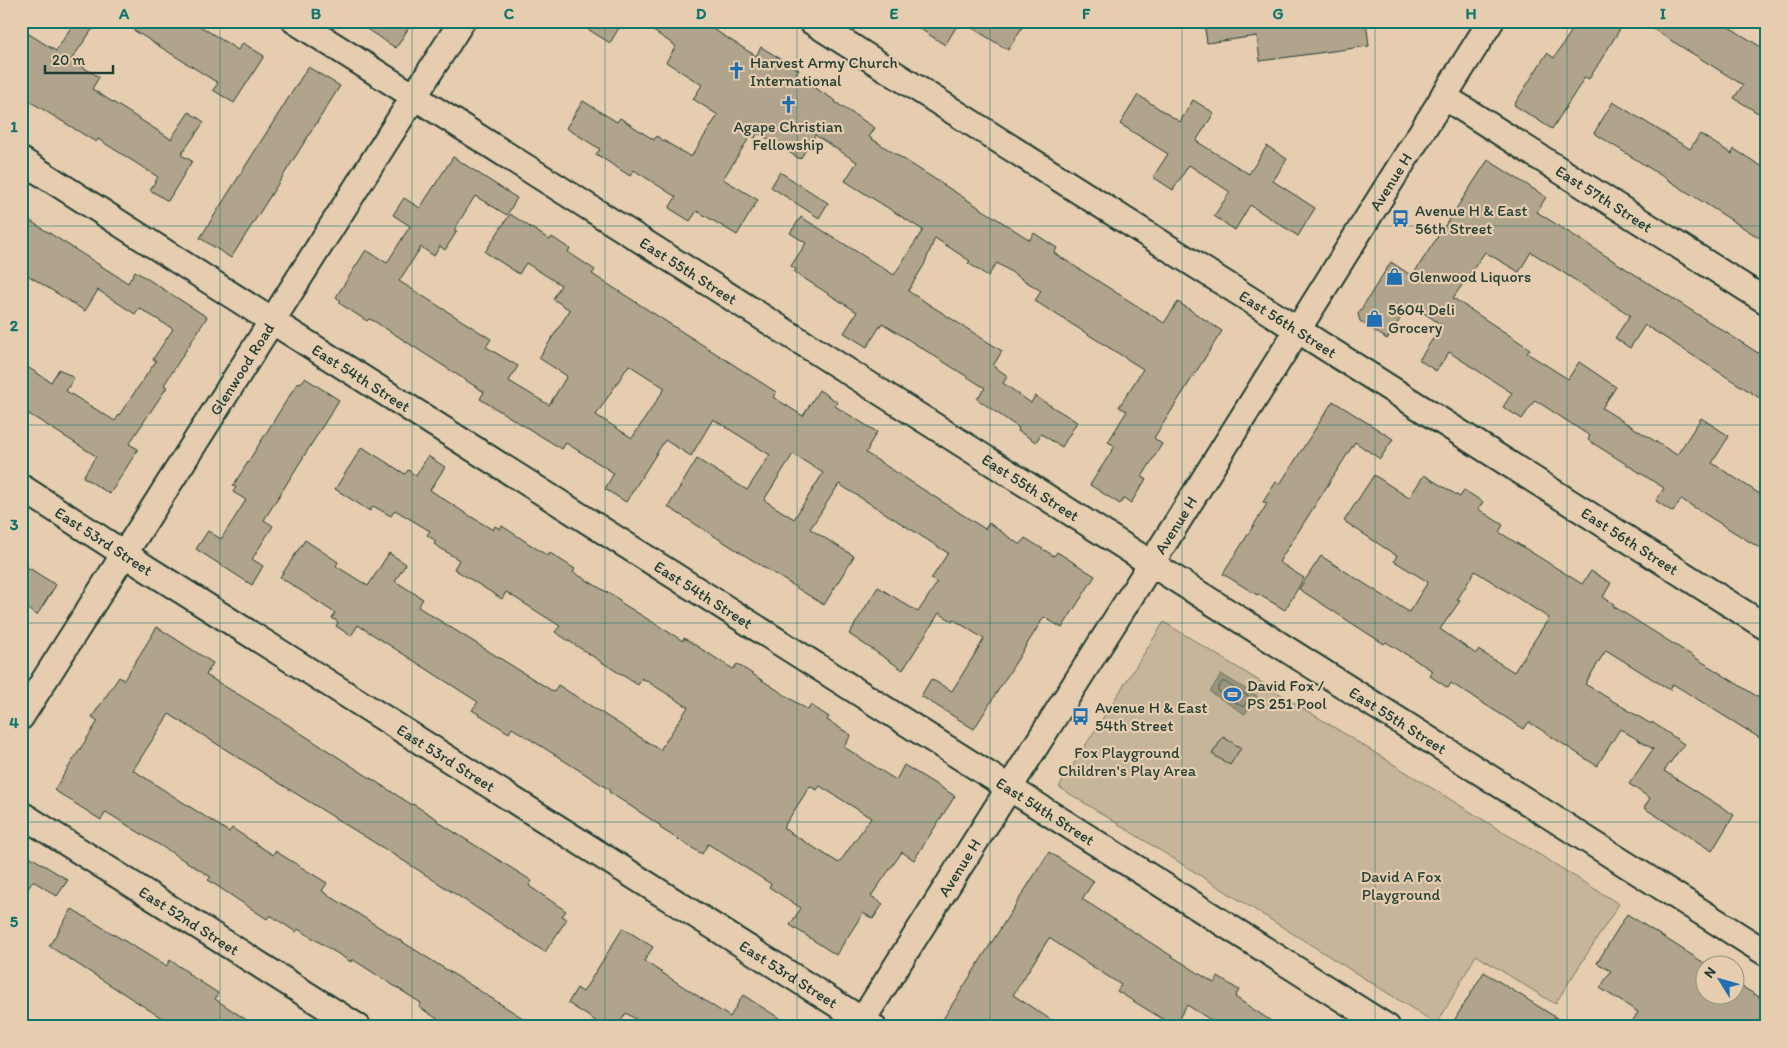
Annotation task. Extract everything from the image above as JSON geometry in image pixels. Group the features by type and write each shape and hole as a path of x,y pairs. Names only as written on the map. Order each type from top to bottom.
{"street":[{"name":"East 55th Street","path":"295,21 1766,953"},
{"name":"Glenwood Road","path":"21,717 462,21"},
{"name":"East 56th Street","path":"811,21 1766,627"},
{"name":"Avenue H","path":"864,1025 1009,787 1491,21"},
{"name":"East 57th Street","path":"1443,96 1766,300"},
{"name":"East 54th Street","path":"21,160 1387,1027"},
{"name":"East 53rd Street","path":"21,487 864,1025"},
{"name":"East 52nd Street","path":"21,814 358,1027"}],"green space":[{"name":"David A Fox Playground","path":"1164,622 1619,904 1555,1004 1476,955 1437,1024 1059,787"}],"water":[{"name":"David Fox / PS 251 Pool","path":"1221,674 1257,696 1245,714 1210,692"}],"building":[{"path":"75,21 98,21 71,60 99,77 92,89 171,139 189,112 204,122 181,155 192,161 168,201 150,190 158,177 98,139 96,142 21,96 21,29 56,51"},
{"path":"119,21 192,21 238,50 243,43 264,56 234,103 213,90 218,83"},
{"path":"354,21 413,21 396,48"},
{"path":"575,21 623,21 610,43"},
{"path":"638,21 688,21 698,28 702,22 756,56 761,47 799,70 795,76 875,128 869,137 1030,240 1034,233 1057,248 1054,253 1164,323 1178,302 1222,331 1154,438 1162,444 1142,477 1146,479 1131,503 1124,498 1120,504 1090,485 1115,446 1108,442 1127,411 1119,407 1143,369 1035,301 1041,291 997,263 988,276 968,263 970,261 935,238 924,265 908,291 1002,351 993,366 1008,376 1003,383 1031,403 1035,396 1077,422 1062,447 1041,434 1036,442 1018,431 1019,428 977,399 985,388 882,323 867,347 844,333 857,312 794,272 796,269 791,266 806,243 790,233 801,217 894,275 923,230 845,181 857,162 815,135 800,159 758,133 755,138 751,135 723,179 758,200 737,235 697,211 690,221 669,208 676,197 634,170 630,176 596,154 600,149 566,128 583,101 617,122 620,118 654,140 656,136 691,157 718,115 693,99 702,85 666,62 676,46"},
{"path":"908,21 960,21 945,45"},
{"path":"961,21 1026,21 1008,50"},
{"path":"1204,21 1366,21 1369,46 1260,61 1257,36 1207,43"},
{"path":"1578,21 1625,21 1589,79 1585,77 1552,129 1514,105 1547,53 1554,58"},
{"path":"1640,21 1719,21 1766,50 1766,118 1734,98 1743,85"},
{"path":"308,67 340,86 231,258 200,238"},
{"path":"1138,95 1180,122 1193,100 1214,113 1196,141 1249,174 1267,146 1287,159 1273,181 1315,208 1298,236 1250,205 1235,230 1214,216 1230,192 1189,165 1173,190 1153,177 1168,154 1120,124"},
{"path":"1613,102 1690,149 1700,134 1732,154 1734,149 1766,169 1766,242 1594,133"},
{"path":"453,157 517,198 507,215 475,196 454,230 457,231 445,250 440,246 434,256 421,247 399,281 491,339 486,347 518,366 509,381 549,405 567,376 539,358 570,310 553,299 561,285 526,263 519,274 485,252 510,214 550,240 552,237 570,249 568,252 595,270 592,274 776,392 773,397 803,416 819,390 837,402 835,406 877,432 866,453 985,529 989,523 1020,545 1025,538 1054,556 1057,552 1095,576 1062,628 1044,617 974,729 921,696 931,679 952,691 984,639 953,619 952,621 939,613 903,670 849,634 878,587 918,612 937,583 931,579 948,553 839,484 810,529 854,556 824,605 668,507 697,459 747,490 770,455 713,419 691,456 665,440 626,502 605,489 614,473 566,443 562,449 480,399 484,392 374,321 369,319 367,321 339,303 341,301 336,297 366,250 387,263 410,226 393,215 404,198 420,208","holes":["629,365 665,388 632,438 596,415","793,454 823,473 794,519 764,500"]},
{"path":"1488,160 1546,197 1537,212 1766,358 1766,402 1645,325 1630,348 1615,338 1630,315 1531,252 1519,272 1485,252 1453,298 1530,349 1527,353 1568,379 1579,362 1616,387 1602,408 1677,455 1701,418 1729,436 1712,463 1766,498 1766,552 1681,499 1673,512 1656,501 1664,488 1588,440 1590,436 1535,400 1522,419 1503,407 1512,393 1449,352 1436,371 1419,360 1442,325 1410,304 1387,339 1360,321 1358,314 1391,262 1412,276"},
{"path":"780,172 828,203 819,218 771,187"},
{"path":"21,215 128,283 135,271 207,317 164,385 167,387 129,444 138,449 110,494 83,477 96,456 21,409 21,363 51,382 59,369 74,378 66,391 115,421 156,361 153,359 173,329 139,308 135,314 98,290 85,311 21,271"},
{"path":"305,378 339,400 264,520 273,526 252,559 263,566 252,585 196,549 208,531 221,539 246,500 233,492 236,487 233,486 298,382 301,383"},
{"path":"1333,401 1393,439 1380,459 1355,442 1279,562 1304,578 1285,610 1223,574 1267,504 1263,502 1276,482 1280,484"},
{"path":"362,447 405,474 408,470 416,476 428,456 445,467 430,490 465,513 493,530 495,526 500,529 502,526 548,556 550,553 575,569 573,572 683,641 684,638 733,669 737,664 808,710 811,705 829,717 827,720 851,735 844,747 896,780 904,765 955,796 914,860 902,852 871,896 883,904 873,919 863,913 836,955 790,925 801,908 769,887 771,884 708,844 702,854 660,828 661,826 609,792 610,790 549,751 512,728 509,733 472,710 478,702 358,625 351,636 336,626 338,622 332,618 335,613 280,577 305,540 338,562 336,566 368,586 389,553 406,564 395,581 423,599 418,607 554,692 558,685 660,750 688,707 642,678 638,685 600,661 555,632 560,626 506,592 502,599 454,569 459,560 434,544 436,541 427,535 430,531 395,510 391,516 373,506 370,511 335,489","holes":["810,786 817,790 820,786 871,818 839,863 783,828"]},
{"path":"1374,475 1409,498 1424,475 1460,497 1464,490 1483,502 1478,509 1503,525 1499,532 1582,584 1591,571 1611,583 1603,597 1614,604 1613,606 1766,702 1766,742 1673,684 1670,690 1606,650 1585,684 1651,724 1652,722 1684,744 1664,771 1734,815 1712,851 1644,808 1650,798 1629,784 1653,749 1620,729 1597,766 1529,722 1524,729 1451,683 1448,688 1430,676 1433,671 1386,642 1384,644 1299,589 1321,556 1409,612 1428,582 1394,561 1397,556 1344,521","holes":["1475,571 1549,618 1514,672 1478,650 1476,654 1440,629 1460,601 1457,600"]},
{"path":"21,563 56,585 37,615 21,605"},
{"path":"157,627 213,663 206,675 279,719 532,881 529,886 566,911 562,916 567,919 545,952 169,714 133,770 229,832 232,828 273,855 275,851 327,883 322,891 537,1027 450,1027 419,1007 421,1003 352,959 351,962 298,929 296,932 270,915 267,919 208,880 211,877 106,812 101,820 54,790 98,721 92,717 119,677 124,680"},
{"path":"1223,737 1241,748 1230,765 1212,754"},
{"path":"21,851 68,880 57,896 33,881 21,899"},
{"path":"1049,852 1094,881 1082,899 1214,983 1218,977 1239,990 1235,997 1280,1027 1222,1027 1187,1005 1174,1026 1117,991 1121,985 1049,938 1013,995 1062,1027 938,1027"},
{"path":"72,909 166,966 170,960 218,993 215,999 257,1027 176,1027 49,946"},
{"path":"1627,914 1694,956 1694,1006 1744,1006 1744,988 1766,1001 1766,1027 1629,1027 1638,1012 1600,988 1611,971 1597,963"},
{"path":"623,928 653,947 644,961 730,1017 743,995 793,1027 648,1027 626,1013 617,1027 605,1027 568,1003 577,988 583,992"},
{"path":"1484,972 1571,1027 1450,1027"}],"place":[{"name":"Harvest Army Church International","path":"736,71"},
{"name":"Agape Christian Fellowship","path":"788,105"},
{"name":"Avenue H & East 56th Street","path":"1401,219"},
{"name":"Glenwood Liquors","path":"1395,276"},
{"name":"5604 Deli Grocery","path":"1374,318"},
{"name":"David Fox / PS 251 Pool","path":"1233,694"},
{"name":"Avenue H & East 54th Street","path":"1081,716"}],"park label":[{"name":"Fox Playground Children's Play Area","path":"1127,761"}]}
